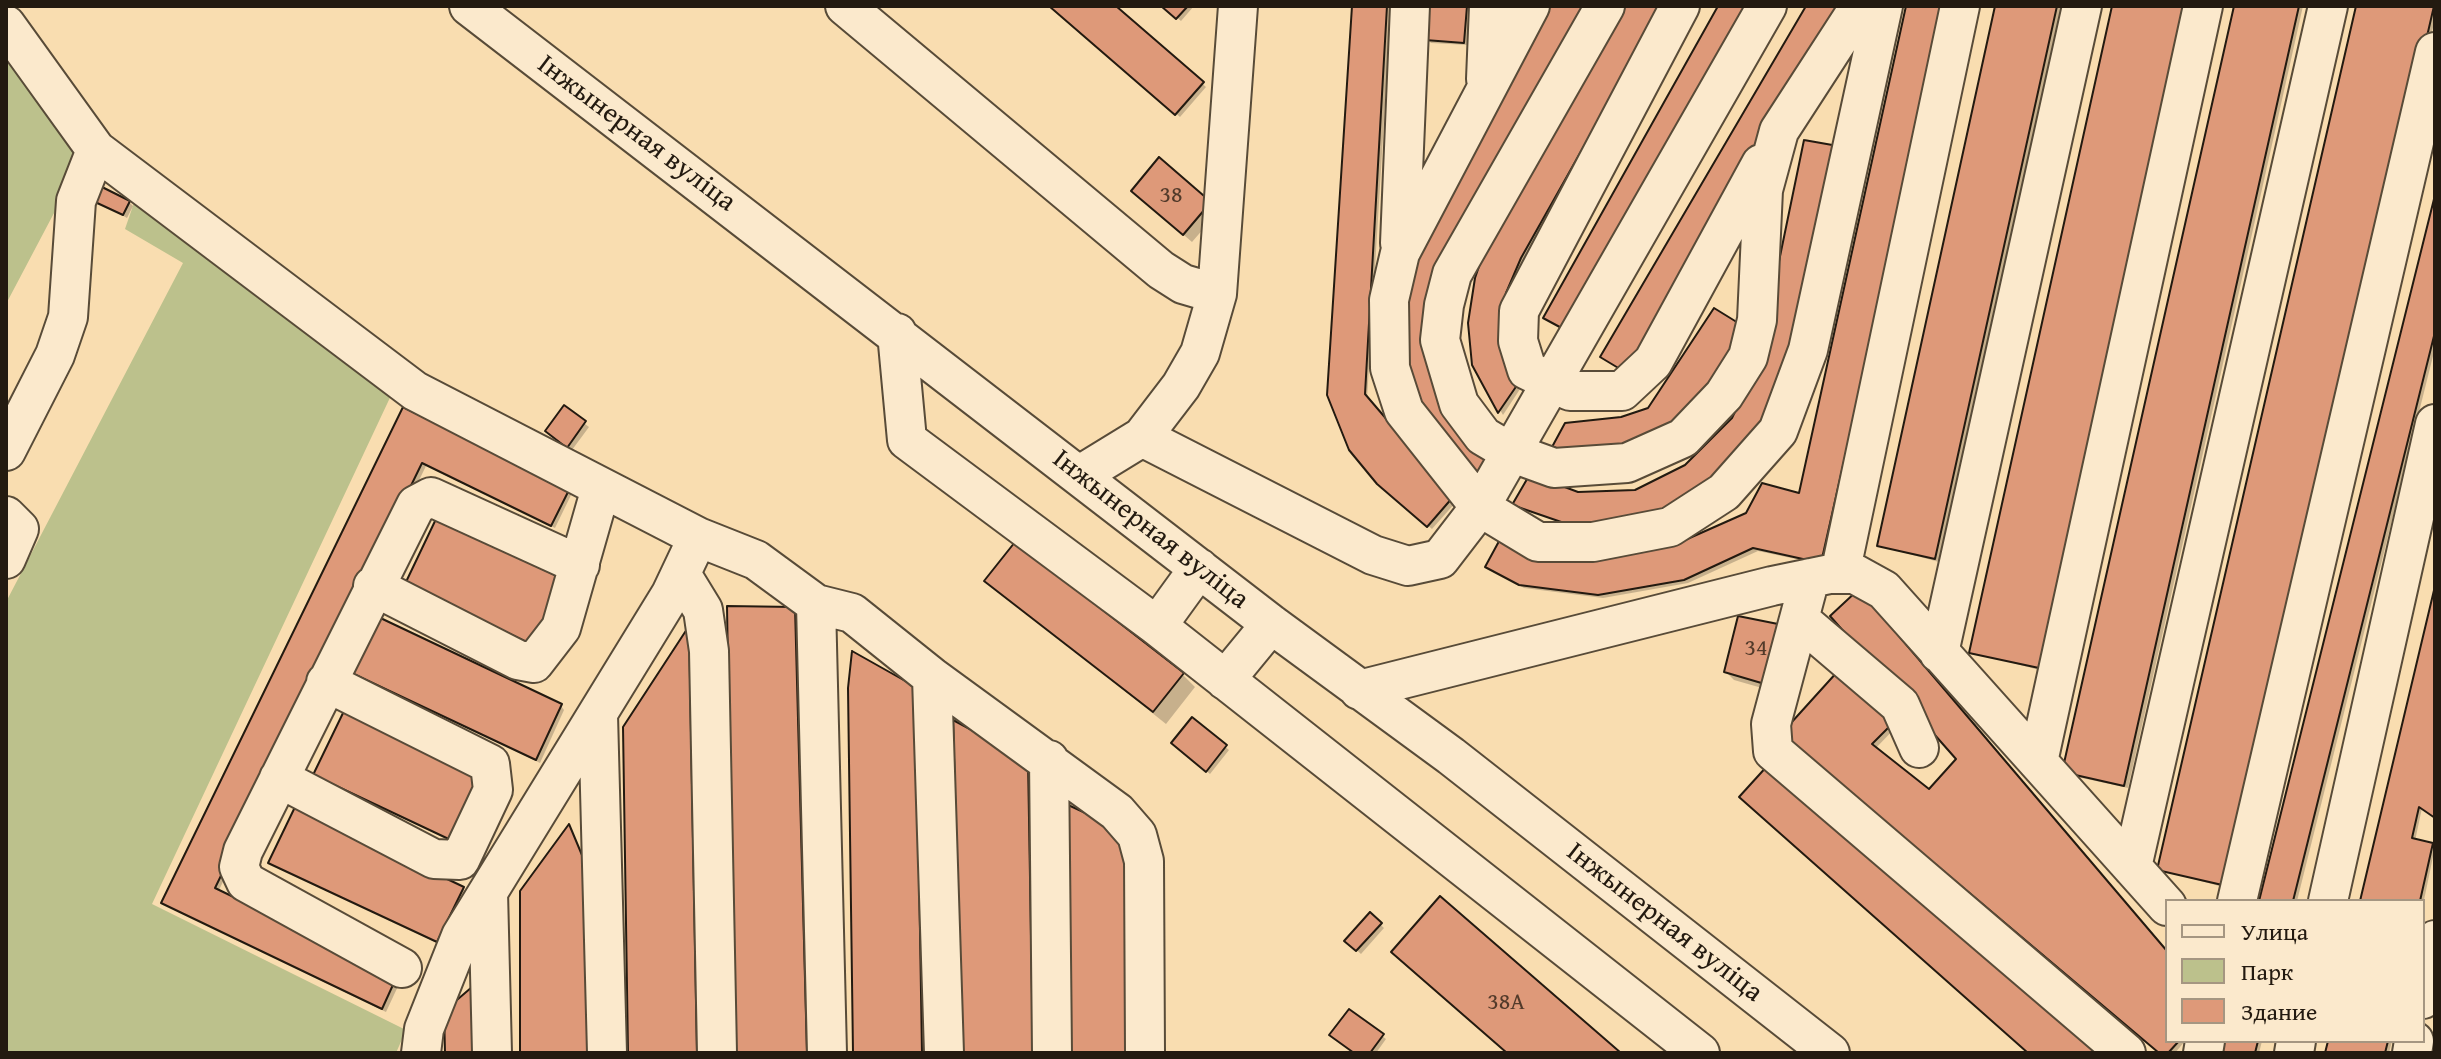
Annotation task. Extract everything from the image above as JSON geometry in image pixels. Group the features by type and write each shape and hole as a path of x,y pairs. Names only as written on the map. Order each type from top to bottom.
{"street":[{"name":"Інжынерная вуліца","path":"469,6 1271,624 1451,756 1830,1053"},
{"path":"845,6 1161,270 1183,284 1217,294"},
{"path":"1080,475 1142,437 1181,386 1200,353 1217,294 1238,6"},
{"path":"1410,6 1400,253 1389,300 1390,368 1404,411 1480,507 1538,542 1593,542 1670,527 1724,492 1778,431 1808,350 1883,6"},
{"path":"1485,91 1489,6"},
{"path":"1400,253 1530,6"},
{"path":"1605,6 1452,274 1440,340 1459,404 1483,436 1510,452 1554,468 1627,463 1683,438 1724,395 1748,357 1757,320 1763,190 1779,131"},
{"path":"1680,6 1519,311 1518,341 1527,370 1570,391 1622,391 1653,362 1779,131 1860,6"},
{"path":"1142,437 1373,555 1408,566 1440,559 1480,507 1767,6"},
{"path":"1960,6 1825,576 1799,619 1771,724 1773,751 2126,1053"},
{"path":"1939,653 2082,6"},
{"path":"2038,762 2203,6"},
{"path":"2132,867 2328,6"},
{"path":"6,25 27,60 96,150 415,391 698,537 756,560 816,604 852,613 932,677 1117,812 1137,835 1144,861 1145,1053"},
{"path":"2237,899 2435,52"},
{"path":"6,451 55,355 68,317 76,201 96,150"},
{"path":"897,333 907,440 1157,626 1700,1053"},
{"path":"2328,899 2435,424"},
{"path":"373,586 518,660 534,663 561,628 601,488"},
{"path":"402,968 246,882 239,867 243,851 416,505 431,497 580,565"},
{"path":"6,516 19,529 6,559"},
{"path":"421,1053 424,1029 461,936 598,715 681,574 698,537"},
{"path":"1157,626 1199,568"},
{"path":"681,574 703,610 709,651 717,1053"},
{"path":"1359,690 1825,576 1855,574 1884,590 2165,904"},
{"path":"816,604 827,1053"},
{"path":"1799,619 1900,705 1919,748"},
{"path":"1225,680 1271,624"},
{"path":"932,677 944,1053"},
{"path":"279,778 434,859 447,862 460,860 493,790 490,764 326,682"},
{"path":"598,715 607,1053"},
{"path":"1049,760 1052,1053"},
{"path":"488,892 492,1053"},
{"path":"2425,989 2435,940"}],"green space":[{"path":"6,58 76,157 63,196 6,304"},
{"path":"136,197 395,387 152,904 406,1030 396,1053 6,1053 6,602 183,263 125,229"}],"building":[{"path":"1049,6 1116,6 1204,82 1175,115"},
{"path":"1161,6 1188,6 1176,19"},
{"path":"1352,6 1387,6 1365,394 1453,497 1427,527 1377,484 1349,450 1327,395"},
{"path":"1427,6 1467,6 1464,43 1425,40"},
{"path":"1547,6 1585,6 1439,307 1498,463 1477,489 1418,411 1401,348 1400,290"},
{"path":"1620,6 1663,6 1521,258 1506,293 1502,320 1522,378 1498,413 1472,365 1468,323 1475,278 1488,240"},
{"path":"1718,6 1751,6 1569,332 1543,318"},
{"path":"1806,6 1840,6 1625,372 1600,357"},
{"path":"1906,6 1947,6 1821,563 1753,548 1684,580 1598,595 1519,585 1485,567 1504,532 1676,544 1746,513 1762,483 1799,493"},
{"path":"1995,6 2057,6 1935,559 1877,546"},
{"path":"2112,6 2185,6 2039,668 1969,653"},
{"path":"2234,6 2299,6 2124,786 2062,772"},
{"path":"2356,6 2434,6 2231,887 2157,870"},
{"path":"1804,140 1838,146 1792,370 1764,432 1711,486 1642,519 1567,524 1512,505 1530,474 1578,492 1635,490 1685,465 1732,418 1758,363"},
{"path":"1159,157 1211,202 1183,235 1131,191"},
{"path":"102,187 130,201 123,215 95,202"},
{"path":"2435,195 2435,332 2293,899 2259,899"},
{"path":"1714,308 1748,329 1699,406 1635,450 1595,457 1552,447 1565,423 1621,417 1648,408"},
{"path":"564,405 586,421 567,448 545,431"},
{"path":"403,407 570,488 551,526 422,463 215,888 397,976 382,1009 161,903"},
{"path":"436,519 568,581 537,647 405,584"},
{"path":"1015,542 1184,673 1153,712 984,581"},
{"path":"2435,586 2435,818 2419,807 2412,838 2433,843 2420,899 2360,899"},
{"path":"1859,589 2165,949 2165,1043 2177,1043 2168,1053 2159,1053 1781,734 1838,671 1896,720 1872,744 1929,789 1956,759 1830,616"},
{"path":"727,606 795,607 807,1053 734,1053"},
{"path":"372,614 562,704 536,760 345,670"},
{"path":"1738,616 1788,626 1775,687 1724,672"},
{"path":"689,626 697,1053 628,1053 623,727"},
{"path":"852,651 916,687 922,1053 853,1053 848,688"},
{"path":"344,711 485,778 455,842 313,775"},
{"path":"1192,717 1227,745 1206,772 1171,743"},
{"path":"953,720 1028,760 1033,1053 962,1053"},
{"path":"1769,764 2096,1053 2028,1053 1739,797"},
{"path":"1066,804 1129,833 1138,1053 1068,1053"},
{"path":"295,807 464,887 437,942 268,863"},
{"path":"569,824 597,891 597,1053 520,1053 520,891"},
{"path":"1440,896 1621,1053 1507,1053 1391,952"},
{"path":"1370,912 1382,923 1356,951 1344,941"},
{"path":"472,987 482,1053 445,1053 444,1011"},
{"path":"1349,1009 1384,1034 1370,1053 1354,1053 1329,1035"},
{"path":"2224,1043 2258,1043 2255,1053 2221,1053"},
{"path":"2328,1043 2388,1043 2385,1053 2325,1053"}]}
